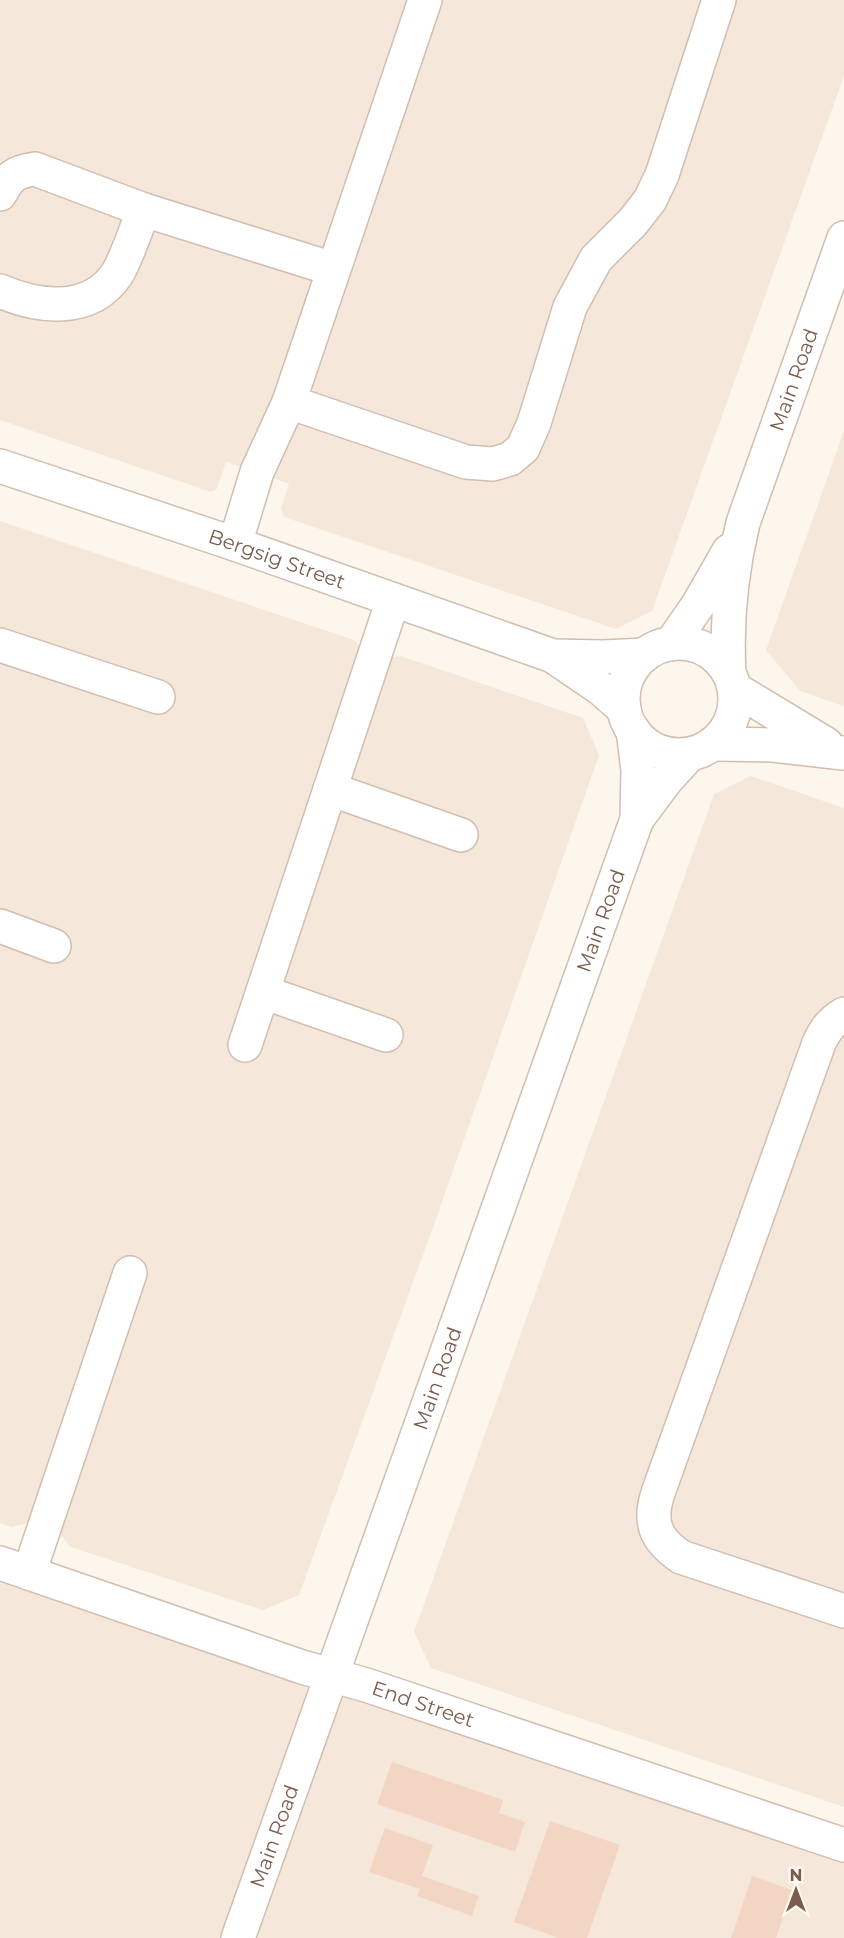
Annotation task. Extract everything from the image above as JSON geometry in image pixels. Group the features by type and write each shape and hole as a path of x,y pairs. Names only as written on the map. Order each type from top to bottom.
{"street":[{"path":"235,544 257,472 289,402 425,0"},
{"path":"289,402 466,462 492,464 510,459 523,448 534,423 570,307 596,259 633,222 651,200 662,175 719,0"},
{"path":"0,194 9,178 20,171 35,169 144,210 333,269"},
{"path":"0,291 34,302 68,304 82,301 103,289 118,273 144,210"},
{"name":"Main Road","path":"732,681 727,643 729,603 736,552 743,523 844,238"},
{"name":"Bergsig Street","path":"0,466 235,544 553,656 593,682 628,720"},
{"name":"Main Road","path":"658,649 715,578 743,523"},
{"path":"245,1045 393,600"},
{"path":"688,644 705,649 719,660 732,681 778,717 844,753 773,745 663,753 651,748 628,720 623,694 627,679 634,666 658,649 688,644"},
{"path":"0,645 158,697"},
{"name":"Bergsig Street","path":"553,656 603,657 658,649"},
{"path":"701,749 725,733 732,719 736,705 732,681"},
{"name":"Main Road","path":"628,720 638,770 637,819"},
{"name":"Main Road","path":"238,1938 637,819 656,792 701,749"},
{"path":"330,789 461,835"},
{"path":"0,926 54,946"},
{"path":"262,992 387,1035"},
{"path":"844,1014 825,1030 819,1043 656,1500 654,1520 657,1533 664,1543 681,1557 844,1611"},
{"path":"15,1568 130,1273"},
{"name":"End Street","path":"15,1568 302,1667 844,1845"}],"shaded area":[{"path":"0,0 844,0 844,76 652,611 616,629 284,517 281,508 289,484 257,472 226,462 217,489 211,492 0,420"},
{"path":"844,431 844,706 800,691 766,650"},
{"path":"0,521 354,640 363,650 387,658 401,656 583,718 599,755 435,1222 299,1595 263,1610 71,1547 57,1531 32,1522 11,1527 0,1523"},
{"path":"751,776 844,808 844,1807 431,1668 414,1632 714,794"},
{"path":"0,1561 844,1846 844,1938 0,1938"}],"building":[{"path":"392,1762 503,1800 499,1813 525,1822 515,1852 377,1804"},
{"path":"550,1821 620,1845 587,1938 559,1938 514,1922"},
{"path":"385,1828 433,1845 422,1876 479,1896 472,1916 417,1896 420,1889 369,1872"},
{"path":"752,1876 792,1890 776,1938 731,1938"}]}
